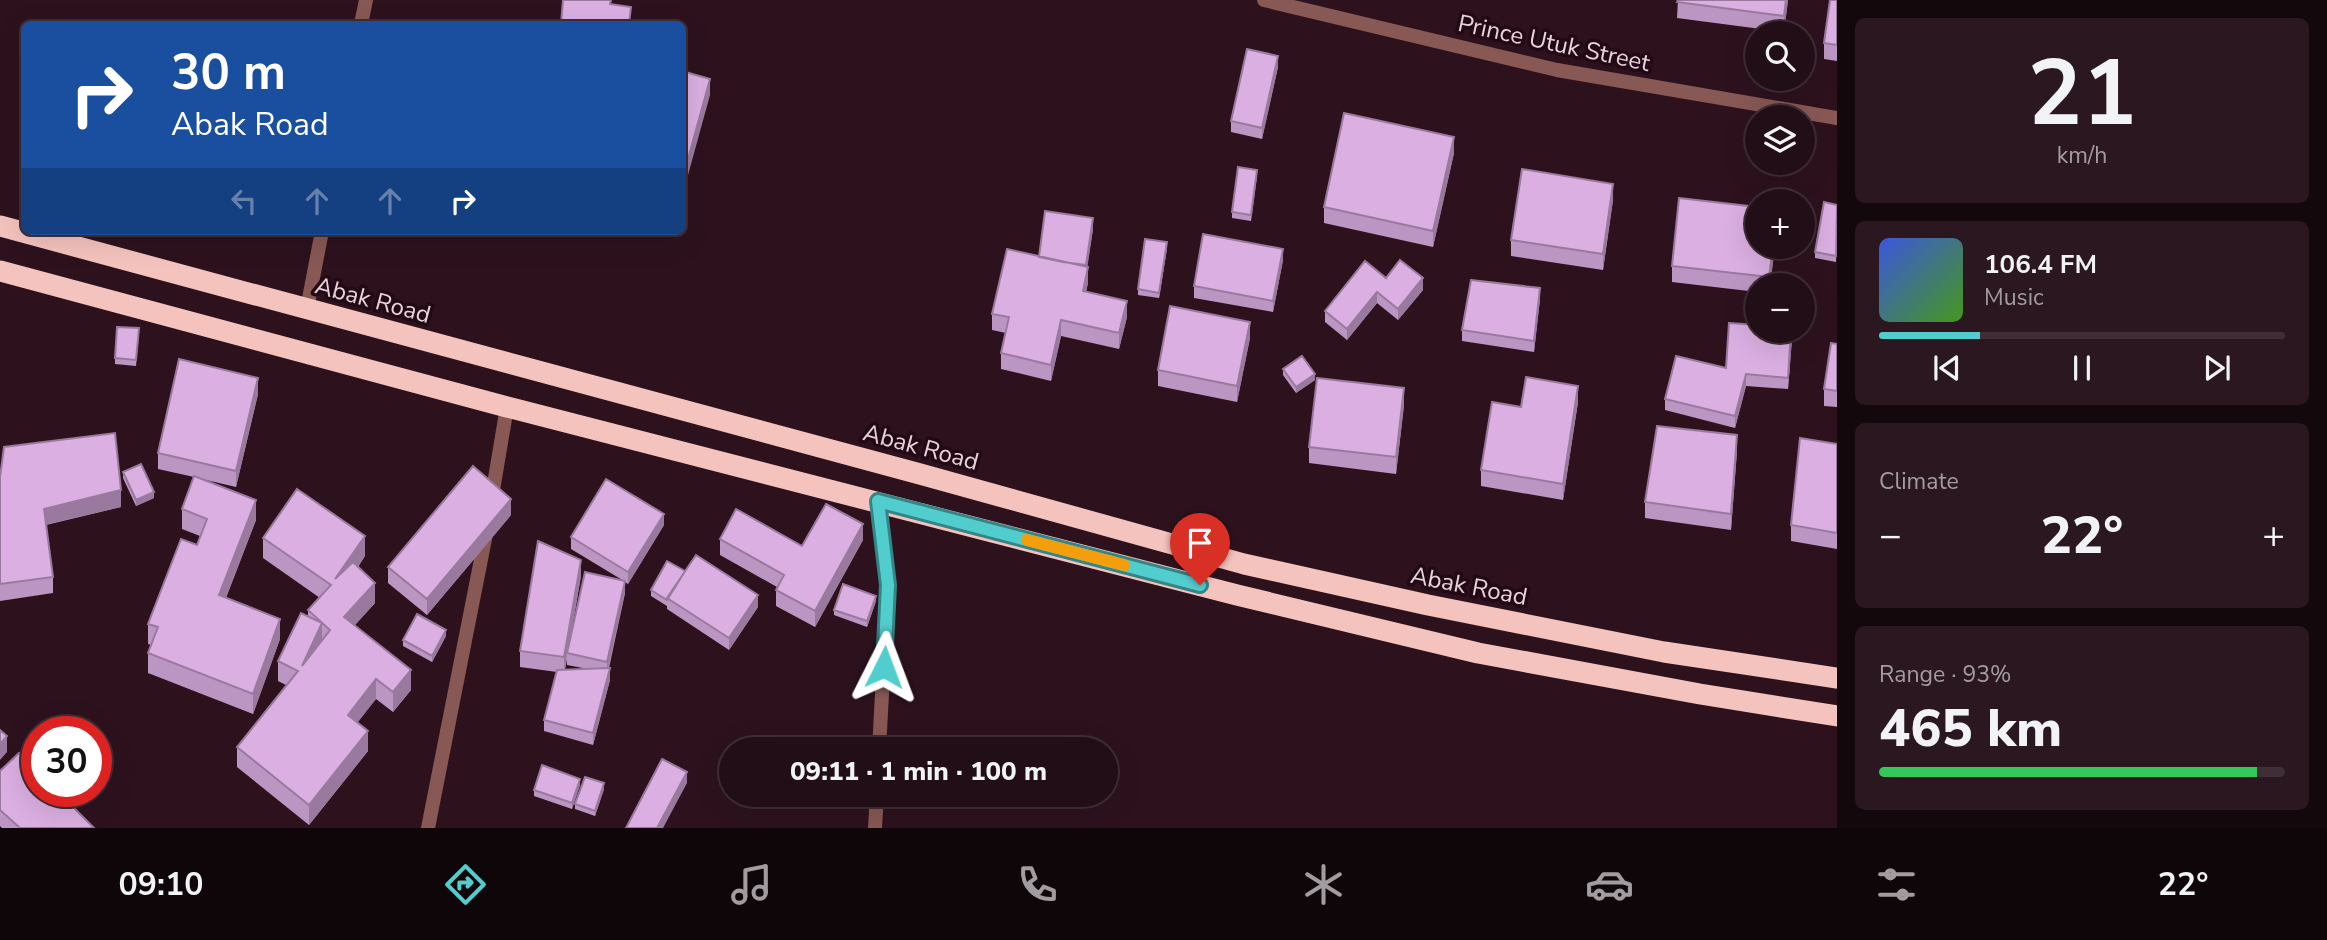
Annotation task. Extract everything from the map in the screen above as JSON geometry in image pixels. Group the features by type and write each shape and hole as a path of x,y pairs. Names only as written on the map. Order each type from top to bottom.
{"highway":[{"name":"Abak Road","path":"0,226 21,232"},
{"name":"Abak Road","path":"33,235 1244,564 1414,602 1664,652 1837,678"},
{"path":"0,271 507,407 1237,595 1478,653 1837,716"}],"street":[{"path":"362,21 366,0"},
{"name":"Prince Utuk Street","path":"1264,0 1557,70 1837,118"},
{"path":"307,309 321,235"},
{"path":"429,828 481,562 507,407"},
{"path":"878,501 888,585 880,737"},
{"path":"875,828 876,807"}],"building":[{"path":"563,0 611,0 610,4 631,7 629,21 561,21"},
{"path":"1786,0 1784,16 1677,2"},
{"path":"1830,0 1837,0 1837,45 1824,43"},
{"path":"1247,49 1278,56 1262,128 1231,121"},
{"path":"686,72 710,79 686,166"},
{"path":"1344,113 1454,137 1433,231 1324,207"},
{"path":"1238,167 1257,170 1251,215 1232,212"},
{"path":"1522,169 1613,184 1603,254 1511,240"},
{"path":"1679,198 1745,206 1745,259 1771,259 1770,273 1745,274 1672,266"},
{"path":"1824,202 1837,205 1836,256 1815,252"},
{"path":"1045,211 1093,218 1086,265 1039,257"},
{"path":"1203,234 1283,249 1273,301 1194,286"},
{"path":"1145,239 1167,242 1159,293 1138,289"},
{"path":"1007,249 1088,267 1083,291 1127,301 1119,333 1061,320 1051,365 1001,353 1009,317 992,314"},
{"path":"1400,260 1423,278 1398,309 1377,292 1347,329 1325,311 1365,261 1386,278"},
{"path":"1471,280 1540,288 1534,341 1462,330"},
{"path":"1170,306 1250,322 1237,386 1158,370"},
{"path":"1729,323 1745,324 1745,343 1790,343 1788,378 1746,374 1735,416 1665,399 1676,356 1726,368"},
{"path":"117,327 139,328 136,360 115,358"},
{"path":"1831,343 1837,344 1837,391 1824,389"},
{"path":"1302,356 1315,374 1296,387 1283,369"},
{"path":"179,359 258,378 236,471 158,453"},
{"path":"1526,377 1578,386 1563,484 1481,470 1492,402 1521,407"},
{"path":"1317,378 1404,388 1396,457 1309,447"},
{"path":"1657,426 1737,435 1731,514 1645,502"},
{"path":"115,433 121,490 44,509 53,577 0,584 0,477 4,447"},
{"path":"1800,438 1837,444 1837,533 1791,525"},
{"path":"141,464 154,492 136,500 123,472"},
{"path":"473,466 511,499 427,599 388,567"},
{"path":"194,476 256,500 219,595 280,619 253,694 148,653 158,627 148,624 181,539 197,545 207,519 182,509"},
{"path":"606,479 664,514 628,572 571,537"},
{"path":"297,489 365,536 335,579 353,562 375,583 344,617 411,670 393,692 376,679 348,715 368,731 309,805 237,747 298,671 278,661 301,613 322,623 302,666 330,630 308,610 331,585 263,538"},
{"path":"826,504 863,524 815,611 776,590 784,575 720,539 736,509 802,546"},
{"path":"538,541 581,560 564,657 520,651"},
{"path":"696,555 758,595 729,638 667,598"},
{"path":"667,561 685,571 667,600 651,590"},
{"path":"585,572 625,581 607,662 567,653"},
{"path":"843,584 876,596 867,621 834,610"},
{"path":"417,614 446,630 432,656 403,640"},
{"path":"610,668 593,733 544,720 557,670"},
{"path":"0,730 7,736 0,744"},
{"path":"19,753 21,807 73,807 94,828 20,828 0,810 0,771"},
{"path":"662,759 687,772 657,828 626,828"},
{"path":"542,765 580,779 572,803 534,790"},
{"path":"585,777 604,783 595,811 575,804"}],"slow traffic":[{"path":"1027,540 1124,565"}],"route":[{"path":"884,667 888,585 878,501 1200,585"}]}
